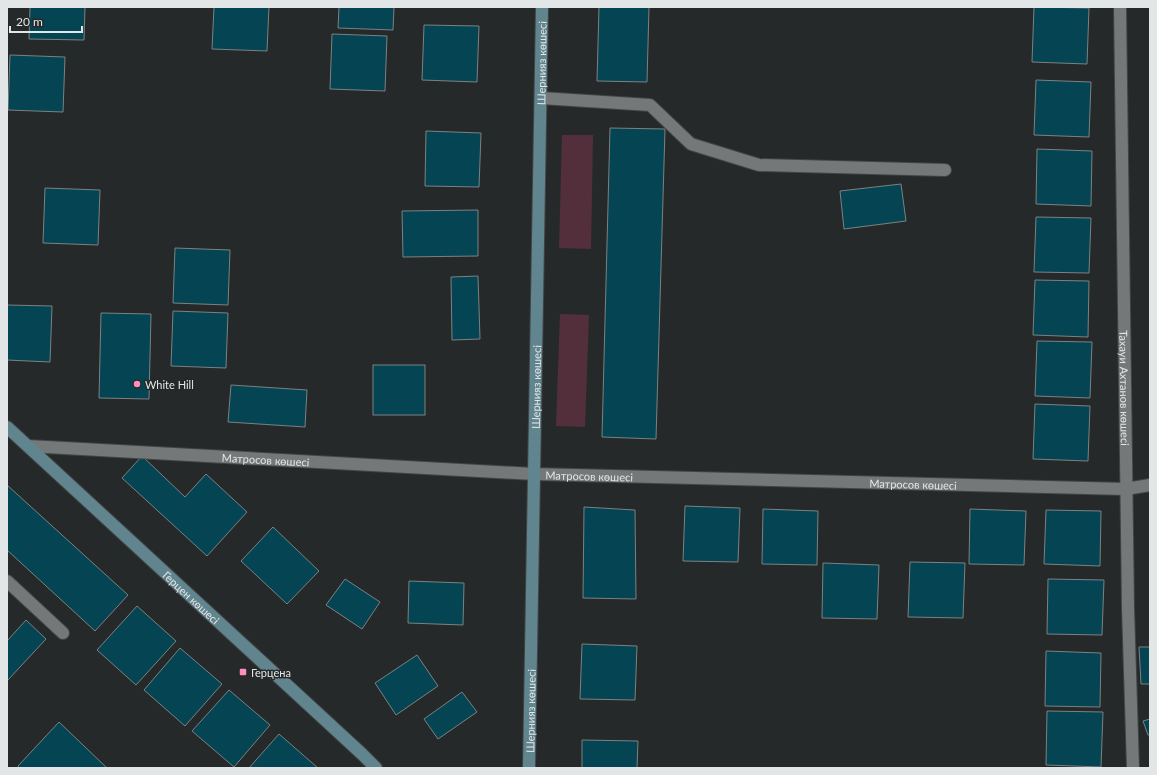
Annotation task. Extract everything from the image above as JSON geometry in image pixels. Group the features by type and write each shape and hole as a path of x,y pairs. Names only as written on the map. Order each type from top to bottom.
{"street":[{"name":"Шернияз көшесі","path":"529,768 542,7"},
{"name":"Тахауи Ахтанов көшесі","path":"1120,7 1128,608 1133,768"},
{"path":"541,98 650,105 691,144 759,165 945,170"},
{"name":"Герцен көшесі","path":"7,427 376,768"},
{"name":"Матросов көшесі","path":"28,446 534,474 1126,489 1150,485"},
{"path":"7,581 63,633"}],"shaded area":[{"path":"562,135 593,135 591,249 559,248"},
{"path":"560,314 589,315 585,427 556,426"}],"building":[{"path":"30,7 85,7 84,40 29,39"},
{"path":"214,7 269,7 267,51 212,49"},
{"path":"339,7 394,7 393,30 338,28"},
{"path":"599,7 649,7 647,82 597,81"},
{"path":"1034,7 1089,8 1087,64 1032,62"},
{"path":"424,25 479,26 477,82 422,80"},
{"path":"332,34 387,36 385,91 330,89"},
{"path":"10,55 65,57 63,112 8,110"},
{"path":"1036,80 1091,82 1089,137 1034,135"},
{"path":"610,128 665,129 656,439 602,437"},
{"path":"426,131 481,133 479,187 425,186"},
{"path":"1037,149 1092,151 1091,206 1036,204"},
{"path":"901,184 906,221 844,229 840,191"},
{"path":"45,188 100,190 98,245 43,243"},
{"path":"478,210 478,256 403,257 402,211"},
{"path":"1036,217 1091,218 1089,273 1034,272"},
{"path":"175,248 230,250 228,305 173,303"},
{"path":"478,276 480,339 452,340 451,277"},
{"path":"1035,280 1089,281 1088,337 1033,335"},
{"path":"7,305 52,306 50,362 7,360"},
{"path":"173,311 228,313 226,368 171,366"},
{"path":"101,313 151,314 149,399 99,398"},
{"path":"1037,341 1092,342 1090,398 1035,396"},
{"path":"373,365 425,365 425,415 373,415"},
{"path":"231,385 307,390 305,427 228,422"},
{"path":"1035,404 1090,406 1088,461 1033,459"},
{"path":"142,456 185,497 206,474 247,512 207,556 122,478"},
{"path":"7,485 128,595 95,631 7,550"},
{"path":"685,506 740,508 738,562 683,561"},
{"path":"584,507 635,510 636,599 583,598"},
{"path":"763,509 818,511 817,565 762,564"},
{"path":"970,509 1026,511 1024,565 969,564"},
{"path":"1046,510 1101,511 1100,566 1044,564"},
{"path":"273,527 319,571 287,604 241,561"},
{"path":"910,562 965,563 963,618 908,617"},
{"path":"823,563 879,565 877,619 822,618"},
{"path":"345,579 380,602 362,629 326,605"},
{"path":"1048,579 1104,580 1102,635 1047,634"},
{"path":"409,581 464,583 463,625 408,623"},
{"path":"137,606 176,641 136,685 97,650"},
{"path":"26,620 46,639 7,681 7,641"},
{"path":"582,644 637,646 635,700 580,699"},
{"path":"1139,647 1150,647 1150,684 1141,684"},
{"path":"180,648 222,684 185,726 144,690"},
{"path":"1046,651 1101,653 1100,707 1045,706"},
{"path":"417,655 438,686 396,715 375,683"},
{"path":"229,690 270,725 234,767 192,731"},
{"path":"462,692 477,712 438,739 424,719"},
{"path":"1047,711 1103,712 1101,767 1046,765"},
{"path":"1150,719 1150,735 1148,735 1143,721"},
{"path":"59,722 107,768 19,768 18,766"},
{"path":"279,734 318,768 249,768"},
{"path":"582,740 638,741 637,768 582,768"}],"place":[{"name":"White Hill","path":"137,384"},
{"name":"Герцена","path":"243,672"}]}
